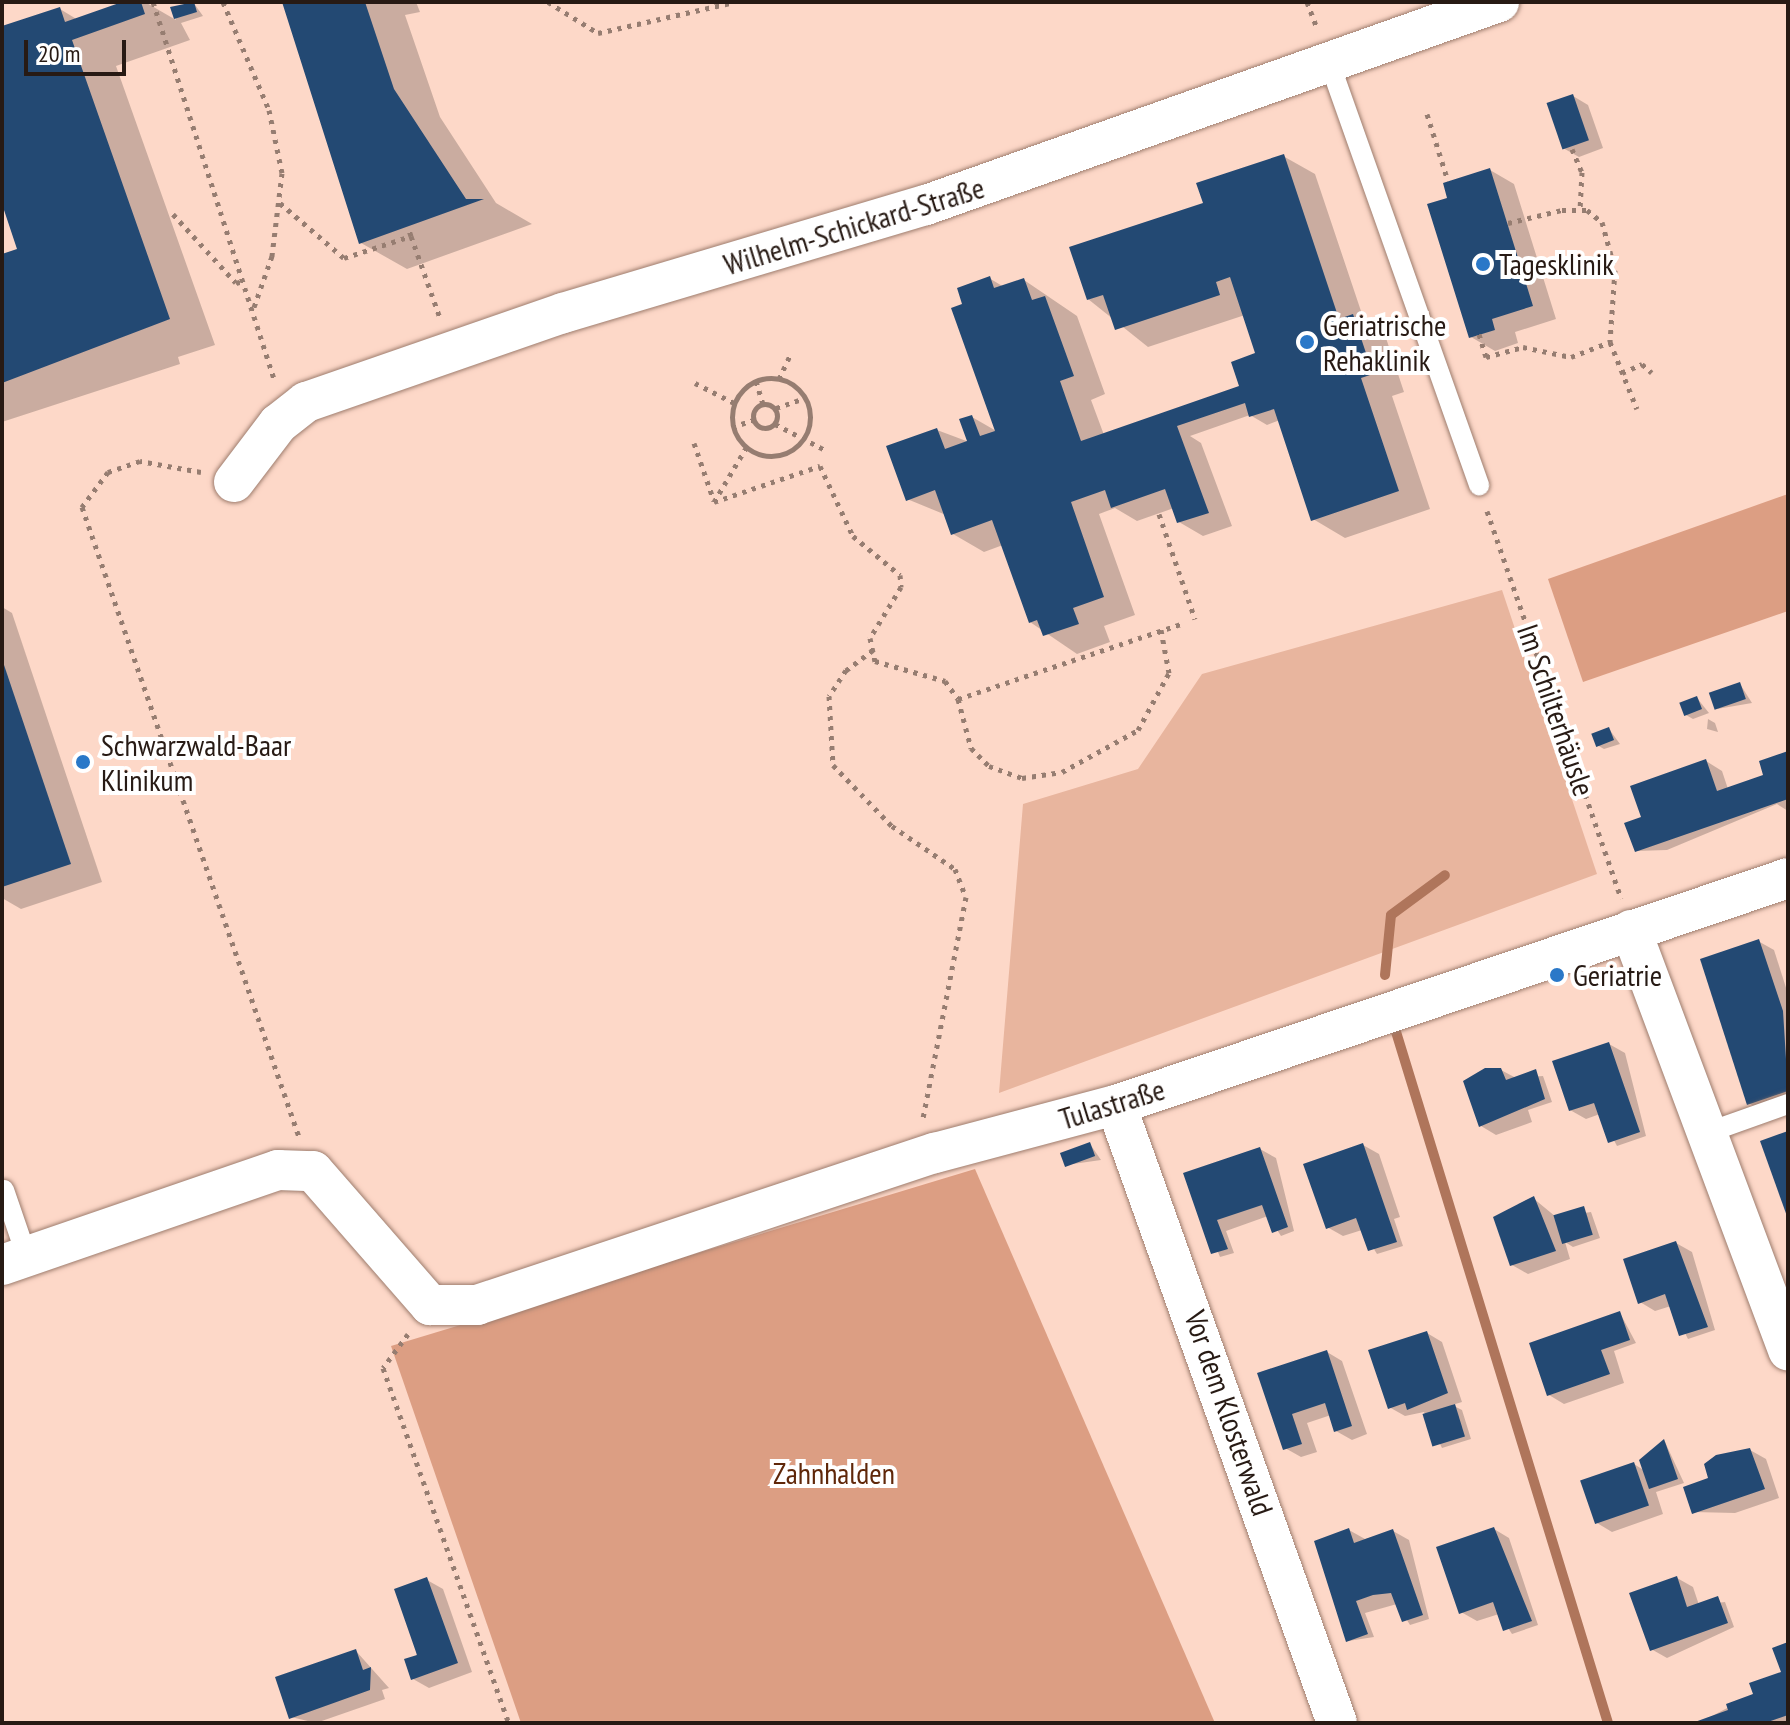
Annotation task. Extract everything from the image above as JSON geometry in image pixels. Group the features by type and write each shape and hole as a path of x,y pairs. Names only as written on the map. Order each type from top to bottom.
{"street":[{"name":"Wilhelm-Schickard-Straße","path":"234,482 278,424 306,402 563,313 926,205 1331,67 1499,2"},
{"name":"Tulastraße","path":"430,1305 477,1305 935,1153 1116,1105 1788,878"},
{"path":"1631,930 1712,1131 1787,1346"},
{"name":"Vor dem Klosterwald","path":"1116,1105 1337,1723"},
{"path":"15,1261 278,1170 313,1171 430,1305"}],"lane":[{"path":"1331,67 1479,486"},
{"path":"1712,1131 1788,1104"},
{"path":"4,1190 15,1261"}],"path":[{"path":"153,2 274,378"},
{"path":"223,2 269,110 282,173 272,256 253,311"},
{"path":"548,2 598,33 735,2"},
{"path":"1427,114 1448,181"},
{"path":"1572,149 1582,172 1580,210"},
{"path":"279,202 344,258 411,236"},
{"path":"1508,223 1580,210 1602,222 1613,244 1610,342 1637,409"},
{"path":"173,214 236,283 243,281"},
{"path":"408,227 440,319"},
{"path":"1479,334 1486,357 1523,347 1571,357 1610,342"},
{"path":"779,379 791,353"},
{"path":"1622,373 1642,364 1652,373"},
{"path":"779,379 805,398 804,439 787,453 766,457 746,448 732,427 734,403 756,381 779,379"},
{"path":"732,427 754,420 763,404 756,381"},
{"path":"695,383 734,403"},
{"path":"763,404 776,408 805,398"},
{"path":"775,424 776,408"},
{"path":"754,420 763,428 775,424 827,451"},
{"path":"694,443 714,502"},
{"path":"714,502 746,448"},
{"path":"234,482 140,461 108,472 82,507 313,1171"},
{"path":"714,502 820,466 853,536 900,575 901,587 870,638 875,661 945,681 958,699 971,748 989,766 1022,778 1062,772 1138,730 1169,673 1161,630"},
{"name":"Im Schilterhäusle","path":"1479,486 1631,930"},
{"path":"1159,514 1195,619"},
{"path":"958,699 1184,623"},
{"path":"873,650 846,670 829,696 833,765 892,826 955,869 966,897 956,967 925,1081 923,1119 935,1153"},
{"path":"430,1305 383,1368 509,1723"}],"shaded area":[{"path":"1502,590 1597,874 999,1093 1023,804 1138,769 1202,674"}],"green space":[{"path":"1788,494 1788,611 1583,682 1548,579"},
{"name":"Zahnhalden","path":"975,1169 1215,1723 521,1723 391,1346"}],"building":[{"path":"122,2 141,2 145,14 72,40 170,319 2,383 2,254 17,249 2,204 2,26 60,7 65,22"},
{"path":"194,2 197,12 174,19 170,7"},
{"path":"282,2 365,2 394,89 466,199 484,199 359,244"},
{"path":"1573,94 1589,140 1562,149 1547,103"},
{"path":"1284,154 1339,319 1353,314 1373,374 1361,378 1399,491 1311,521 1274,409 1249,417 1245,403 1177,426 1209,513 1177,523 1165,489 1111,508 1105,490 1071,502 1104,597 1073,608 1079,624 1043,636 1037,620 1029,623 992,520 951,535 935,490 906,501 886,446 937,428 945,449 967,441 959,419 972,415 980,436 995,431 951,308 962,304 957,288 990,276 994,288 1024,278 1032,300 1045,296 1074,376 1060,381 1081,441 1239,386 1231,362 1255,353 1230,277 1216,282 1220,295 1115,330 1103,295 1087,300 1069,247 1203,203 1196,183"},
{"name":"Tagesklinik","path":"1490,168 1533,306 1492,319 1495,330 1469,338 1427,204 1447,198 1443,183"},
{"path":"2,659 71,864 2,887"},
{"path":"1740,682 1746,699 1715,710 1709,693"},
{"path":"1697,696 1702,709 1684,716 1679,703"},
{"path":"1609,727 1614,740 1596,747 1591,734"},
{"path":"1788,751 1788,799 1635,852 1624,823 1641,817 1630,786 1706,759 1717,791 1763,775 1759,761"},
{"path":"1759,939 1783,1011 1788,1091 1747,1105 1700,959"},
{"path":"1609,1042 1640,1132 1608,1143 1594,1103 1569,1111 1552,1061"},
{"path":"1485,1068 1501,1068 1506,1080 1536,1069 1545,1099 1479,1127 1463,1081"},
{"path":"1788,1131 1788,1219 1760,1141"},
{"path":"1090,1142 1095,1156 1065,1167 1060,1153"},
{"path":"1363,1143 1397,1242 1368,1251 1356,1218 1326,1229 1303,1164"},
{"path":"1260,1147 1288,1227 1272,1233 1262,1205 1217,1220 1228,1249 1211,1254 1183,1173"},
{"path":"1534,1196 1556,1251 1510,1266 1493,1217"},
{"path":"1584,1206 1593,1235 1562,1244 1553,1215"},
{"path":"1676,1241 1708,1327 1679,1336 1665,1294 1638,1304 1623,1259"},
{"path":"1620,1311 1630,1340 1601,1350 1610,1374 1547,1396 1529,1343"},
{"path":"1427,1331 1448,1393 1407,1410 1405,1403 1388,1409 1368,1350"},
{"path":"1327,1350 1352,1426 1334,1432 1325,1403 1292,1414 1302,1444 1283,1450 1257,1373"},
{"path":"1455,1404 1465,1437 1432,1446 1422,1414"},
{"path":"1664,1439 1678,1479 1649,1489 1639,1460"},
{"path":"1750,1448 1765,1489 1692,1514 1683,1487 1708,1478 1704,1464 1716,1455"},
{"path":"1634,1462 1649,1505 1595,1524 1580,1481"},
{"path":"1494,1527 1532,1621 1503,1631 1493,1602 1459,1614 1436,1547"},
{"path":"1349,1528 1354,1543 1393,1529 1423,1615 1402,1622 1391,1593 1373,1595 1356,1601 1368,1634 1346,1642 1314,1541"},
{"path":"1677,1576 1687,1607 1718,1596 1728,1623 1650,1651 1629,1593"},
{"path":"427,1577 458,1663 411,1680 404,1659 417,1655 394,1589"},
{"path":"1788,1642 1788,1715 1765,1723 1692,1723 1728,1710 1726,1704 1753,1694 1749,1683 1781,1672 1772,1648"},
{"path":"356,1649 363,1670 371,1667 370,1690 289,1719 275,1677"}],"waterway":[{"path":"1385,975 1391,915 1445,875"},
{"path":"1393,1022 1608,1723"}],"place":[{"name":"Tagesklinik","path":"1483,264"},
{"name":"Geriatrische Rehaklinik","path":"1307,342"},
{"name":"Schwarzwald-Baar Klinikum","path":"83,762"},
{"name":"Geriatrie","path":"1557,975"}]}
